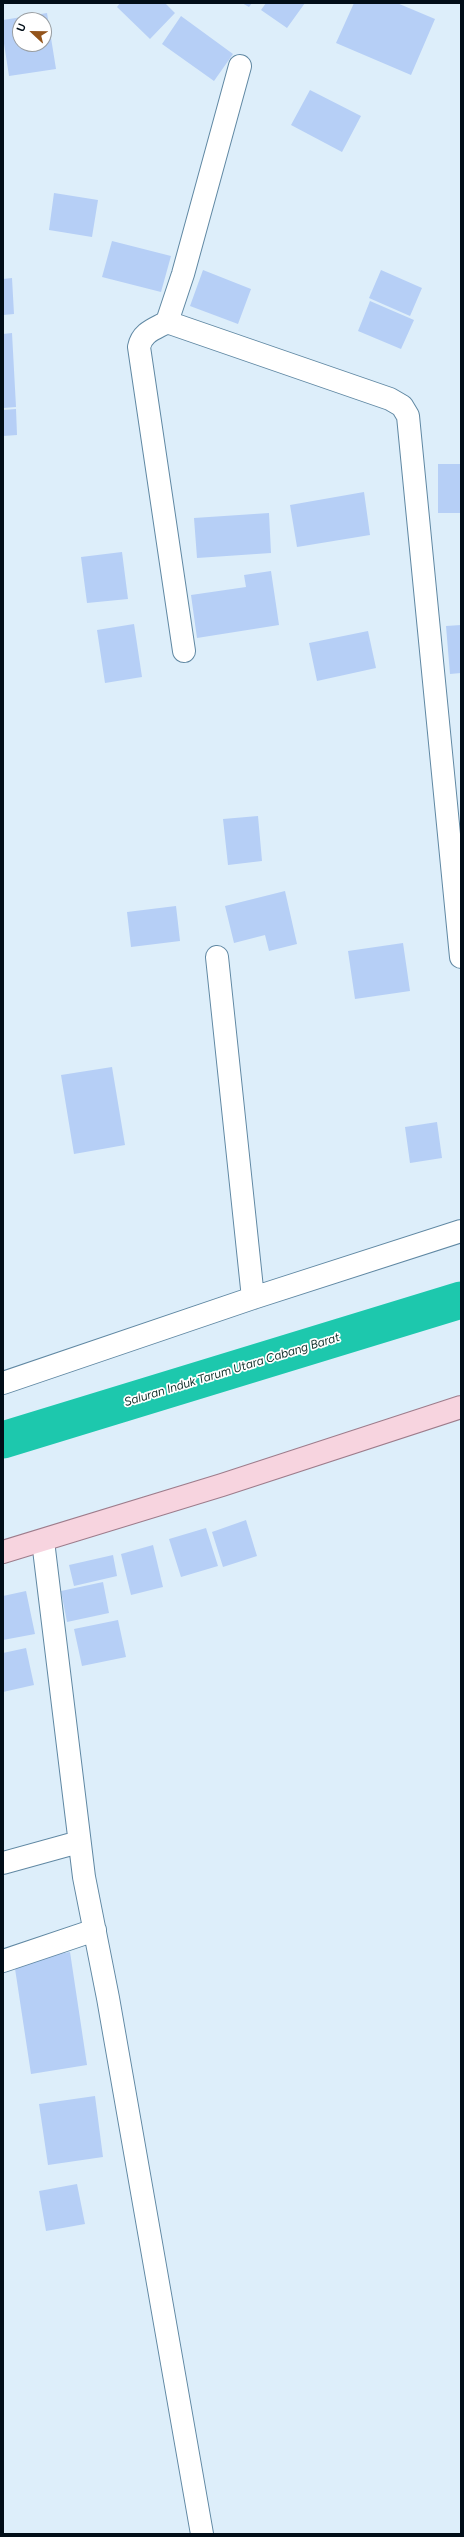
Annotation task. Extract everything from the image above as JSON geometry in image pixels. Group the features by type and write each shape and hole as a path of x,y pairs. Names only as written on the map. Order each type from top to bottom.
{"main road":[{"path":"3,1552 229,1483 461,1407"}],"street":[{"path":"184,652 139,357 141,339 146,334 167,322 182,274 240,66"},
{"path":"167,322 390,398 402,406 408,416 461,957"},
{"path":"216,957 253,1298"},
{"path":"3,1383 253,1298 461,1231"},
{"path":"43,1541 79,1842 202,2534"},
{"path":"3,1863 79,1842"},
{"path":"3,1960 95,1930"}],"building":[{"path":"120,3 165,3 175,13 150,39 117,7"},
{"path":"242,3 252,3 249,7"},
{"path":"266,3 305,3 287,28 261,10"},
{"path":"354,3 397,3 435,19 411,75 336,43"},
{"path":"181,16 233,54 214,81 162,44"},
{"path":"12,19 12,52 52,52 52,44 56,69 9,76 3,37 3,20"},
{"path":"310,90 361,116 342,152 291,125"},
{"path":"54,193 98,200 92,237 49,230"},
{"path":"112,241 171,256 161,292 102,277"},
{"path":"203,270 251,289 238,324 190,306"},
{"path":"381,270 422,288 410,316 369,298"},
{"path":"12,278 14,314 3,315 3,279"},
{"path":"370,301 414,320 401,349 358,331"},
{"path":"12,333 16,407 3,408 3,334"},
{"path":"16,409 17,435 3,436 3,410"},
{"path":"438,464 461,464 461,513 438,513"},
{"path":"364,492 370,535 297,547 290,505"},
{"path":"269,513 271,553 197,558 194,518"},
{"path":"122,552 128,599 87,603 81,557"},
{"path":"271,571 279,625 197,638 191,595 246,587 244,575"},
{"path":"134,624 142,677 105,683 97,630"},
{"path":"461,625 461,673 450,674 446,626"},
{"path":"368,631 376,668 317,681 309,643"},
{"path":"258,816 262,861 228,865 223,819"},
{"path":"285,891 297,944 269,951 265,935 234,943 225,906"},
{"path":"176,906 180,941 131,947 127,912"},
{"path":"403,943 410,991 355,999 348,951"},
{"path":"112,1067 125,1145 74,1154 61,1075"},
{"path":"437,1122 442,1158 410,1163 405,1127"},
{"path":"246,1520 257,1556 223,1567 212,1532"},
{"path":"206,1528 218,1566 181,1577 169,1539"},
{"path":"153,1545 163,1587 131,1595 121,1554"},
{"path":"113,1555 117,1576 74,1586 69,1565"},
{"path":"103,1582 109,1613 67,1622 61,1591"},
{"path":"26,1591 35,1634 3,1640 3,1596"},
{"path":"118,1620 126,1657 82,1666 74,1629"},
{"path":"26,1648 34,1685 3,1692 3,1653"},
{"path":"70,1952 87,2065 31,2074 14,1962"},
{"path":"95,2096 103,2157 48,2165 39,2104"},
{"path":"77,2184 85,2224 46,2231 39,2191"}],"waterway":[{"name":"Saluran Induk Tarum Utara Cabang Barat","path":"3,1440 461,1300"}]}
